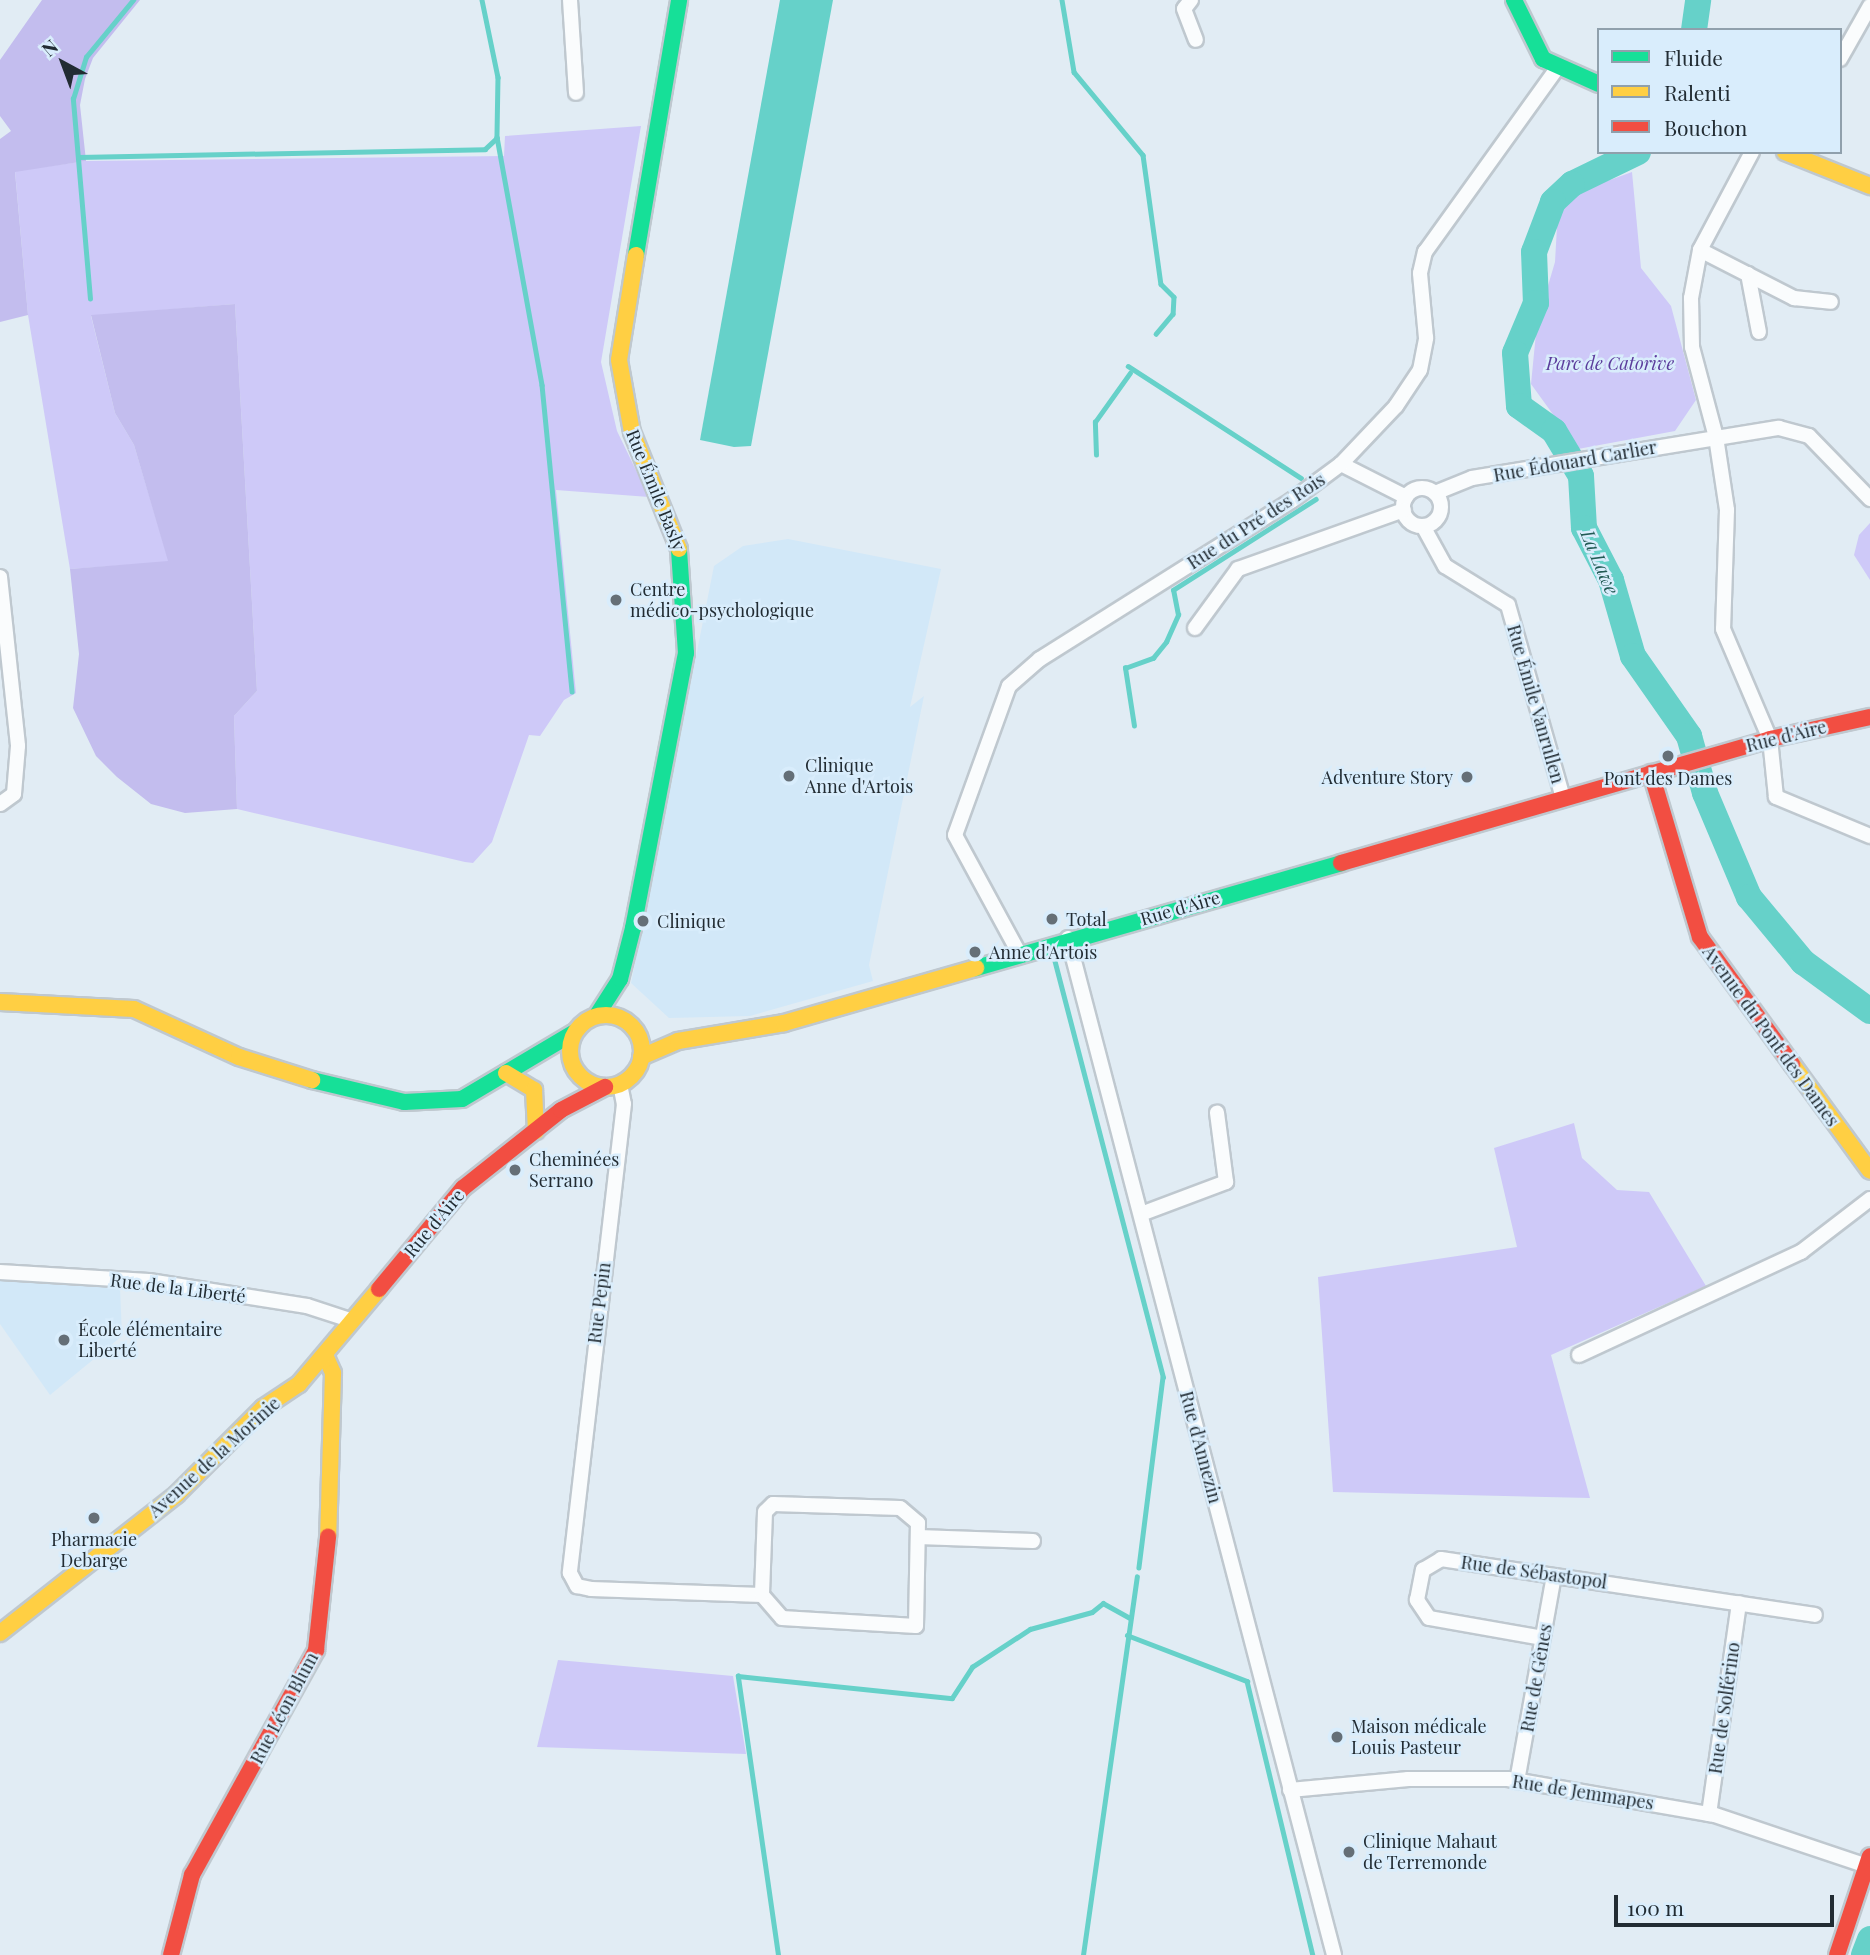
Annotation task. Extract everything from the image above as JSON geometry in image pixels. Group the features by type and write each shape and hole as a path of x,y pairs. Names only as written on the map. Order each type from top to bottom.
{"main road":[{"name":"Rue Émile Basly","path":"597,1015 620,979 688,628 684,560 632,432 619,360 678,0"},
{"path":"1514,0 1531,43 1557,68 1597,83"},
{"path":"1792,154 1870,186"},
{"name":"Rue d'Aire","path":"641,1057 678,1041 784,1023 1068,938 1770,739 1870,717"},
{"name":"Avenue du Pont des Dames","path":"1651,773 1700,937 1870,1171"},
{"name":"Rue Émile Basly","path":"620,979 630,1024"},
{"path":"0,1002 134,1009 264,1066 404,1102 462,1099 521,1061 573,1034 597,1015 630,1024 641,1057 612,1086 561,1110"},
{"name":"Rue d'Aire","path":"630,1024 678,1041"},
{"path":"561,1110 575,1068 573,1034"},
{"path":"521,1061 575,1068 612,1086"},
{"path":"506,1073 534,1090 536,1131"},
{"name":"Rue d'Aire","path":"326,1354 463,1188 561,1110"},
{"name":"Avenue de la Morinie","path":"0,1633 176,1495 263,1408 308,1375 326,1354"},
{"name":"Rue Léon Blum","path":"171,1955 192,1875 316,1650 328,1558 333,1373 326,1354"},
{"path":"308,1375 331,1402"},
{"path":"1837,1955 1868,1861"}],"street":[{"path":"570,0 576,93"},
{"path":"1191,0 1184,9 1196,40"},
{"path":"1842,55 1870,6"},
{"name":"Rue du Pré des Rois","path":"1019,953 1013,934 955,835 1009,686 1040,659 1340,464 1420,370 1426,338 1420,273 1425,252 1557,68"},
{"path":"1751,154 1700,250 1692,276 1692,347 1716,437 1727,510 1723,629 1770,739 1776,797 1870,836"},
{"path":"1700,250 1794,298 1831,302"},
{"path":"1748,274 1759,332"},
{"name":"Rue Édouard Carlier","path":"1405,504 1420,488 1435,493 1472,478 1716,437 1797,430 1870,499"},
{"path":"1340,464 1405,504 1423,526 1439,517 1435,493"},
{"path":"1195,628 1238,569 1405,504"},
{"name":"Rue Émile Vanrullen","path":"1423,526 1445,566 1508,605 1563,798"},
{"path":"0,577 5,646 15,707 14,793 0,804"},
{"name":"Rue d'Annezin","path":"1068,938 1334,1955"},
{"name":"Rue Pepin","path":"612,1086 624,1104 572,1522 570,1573 577,1586 762,1595"},
{"path":"1141,1214 1226,1182 1217,1113"},
{"path":"1579,1355 1801,1252 1870,1199"},
{"name":"Rue de la Liberté","path":"0,1272 149,1281 307,1307 353,1321"},
{"path":"774,1504 900,1508 918,1523 916,1626 782,1618 762,1595 765,1512 774,1504"},
{"path":"918,1537 1033,1541"},
{"name":"Rue de Sébastopol","path":"1543,1638 1429,1618 1417,1600 1419,1585 1431,1560 1441,1559 1815,1615"},
{"name":"Rue de Gênes","path":"1517,1781 1554,1576"},
{"name":"Rue de Solférino","path":"1709,1814 1739,1603"},
{"name":"Rue de Jemmapes","path":"1290,1790 1408,1779 1517,1781 1709,1814 1868,1861"}],"shaded area":[{"path":"42,0 140,0 93,58 85,79 80,105 86,161 15,172 28,315 0,322 0,139 11,131 0,116 0,60"},
{"path":"780,0 833,0 751,446 734,447 700,440"},
{"path":"235,304 257,691 234,716 237,809 185,813 151,804 117,777 96,756 73,708 79,654 70,569 168,561 134,445 115,413 91,315"},
{"name":"Clinique Anne d'Artois","path":"788,539 941,569 910,707 924,696 869,965 873,981 750,1016 669,1018 631,983 714,566 743,546"},
{"name":"École élémentaire Liberté","path":"0,1279 120,1288 122,1336 50,1395 0,1324"}],"green space":[{"path":"641,126 601,362 617,431 649,497 556,490 576,693 564,700 540,736 529,735 492,842 473,863 465,862 237,809 234,716 257,691 235,304 91,316 115,413 134,445 169,562 70,569 28,315 15,171 86,161 504,156 505,136"},
{"name":"Parc de Catorive","path":"1632,172 1641,268 1671,306 1696,400 1675,431 1578,449 1531,384 1537,323 1555,262 1558,209 1571,194"},
{"path":"1870,523 1870,580 1854,555 1859,535"},
{"path":"1574,1123 1582,1158 1617,1190 1649,1192 1706,1286 1551,1355 1590,1498 1333,1492 1318,1277 1517,1247 1494,1148"},
{"path":"558,1660 733,1676 746,1754 537,1747"}],"waterway":[{"path":"90,299 73,99 86,57 133,0"},
{"path":"482,0 498,77 497,137 542,385 572,692"},
{"path":"1062,0 1074,72 1143,155 1161,284 1174,297 1173,314 1156,334"},
{"name":"La Lawe","path":"1694,28 1698,0"},
{"path":"78,157 485,149 497,138"},
{"name":"La Lawe","path":"1634,154 1572,184 1553,202 1534,252 1536,303 1515,353 1519,406 1554,431 1581,476 1584,528 1611,580 1633,656 1689,736 1705,793 1749,897 1803,962 1870,1011"},
{"path":"1128,366 1301,478"},
{"path":"1096,455 1095,422 1130,373"},
{"path":"1134,726 1125,668 1153,658 1166,642 1178,615 1173,590 1316,499"},
{"path":"1055,961 1163,1377 1139,1567"},
{"path":"1083,1955 1137,1577"},
{"path":"778,1955 738,1676 952,1698 972,1667 1030,1629 1092,1612 1103,1603 1130,1618"},
{"path":"1127,1635 1247,1681 1313,1955"},
{"name":"La Lawe","path":"1864,1955 1870,1939"}],"traffic: fast":[{"path":"636,255 679,0"},
{"path":"1514,0 1543,59 1597,83"},
{"path":"597,1015 620,979 633,928 686,653 679,549"},
{"path":"976,968 1341,863"},
{"path":"312,1080 404,1102 462,1099 573,1033"}],"traffic: slow":[{"path":"1790,154 1870,186"},
{"path":"636,255 619,360 632,432 679,549"},
{"path":"641,1057 678,1041 784,1023 976,968"},
{"path":"0,1002 134,1009 239,1057 312,1080"},
{"path":"613,1015 632,1025 640,1037 642,1051 640,1065 632,1077 620,1085 599,1087 580,1077 572,1065 570,1044 580,1025 592,1017 613,1015"},
{"path":"1792,1064 1870,1171"},
{"path":"506,1073 534,1090 536,1131"},
{"path":"0,1633 176,1495 263,1408 299,1384 379,1289"},
{"path":"325,1355 333,1373 328,1537"}],"traffic: jam":[{"path":"1341,863 1770,739 1870,717"},
{"path":"1651,773 1700,937 1792,1064"},
{"path":"379,1289 463,1188 561,1110 605,1087"},
{"path":"171,1955 192,1875 316,1650 328,1537"},
{"path":"1837,1955 1870,1856"}],"place":[{"name":"Centre médico-psychologique","path":"616,600"},
{"name":"Pont des Dames","path":"1668,756"},
{"name":"Clinique Anne d'Artois","path":"789,776"},
{"name":"Adventure Story","path":"1467,777"},
{"name":"Total","path":"1052,919"},
{"name":"Clinique","path":"643,921"},
{"name":"Anne d'Artois","path":"975,952"},
{"name":"Cheminées Serrano","path":"515,1170"},
{"name":"École élémentaire Liberté","path":"64,1340"},
{"name":"Pharmacie Debarge","path":"94,1518"},
{"name":"Maison médicale Louis Pasteur","path":"1337,1737"},
{"name":"Clinique Mahaut de Terremonde","path":"1349,1852"}]}
